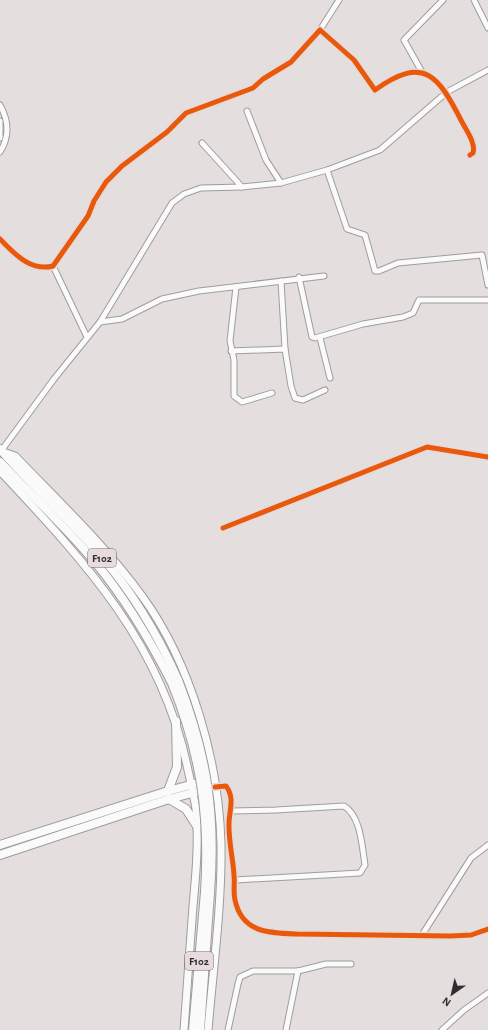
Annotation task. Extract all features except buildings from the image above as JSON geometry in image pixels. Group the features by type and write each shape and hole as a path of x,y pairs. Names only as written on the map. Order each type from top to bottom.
{"highway":[{"name":"F102","path":"1,451 100,556 121,582 153,629 175,681 189,728 201,784 207,828 208,892 200,1030"},
{"name":"F102","path":"0,462 102,571 147,634 175,681"},
{"path":"168,791 177,767 176,721"},
{"path":"0,855 169,799 213,779"},
{"path":"0,845 168,791 215,787"},
{"path":"169,799 186,809 197,826"},
{"name":"F102","path":"193,1030 208,892"}],"main road":[{"path":"1,451 15,456 110,555 143,597 164,631 186,677 200,714 215,787 221,845 219,894 208,1030"},
{"path":"0,471 89,569 123,615 148,657 176,721 192,789 197,826 197,857 184,1030"}],"street":[{"path":"53,266 88,216 94,201 106,182 122,166 167,132 186,113 253,88 263,79 291,62 320,30 339,0"},
{"path":"443,0 404,40 422,72 433,79 447,92 475,148 474,152 470,155"},
{"path":"474,0 488,28"},
{"path":"320,30 354,60 375,90 408,72 422,72"},
{"path":"1,451 100,322 172,203 184,194 201,188 242,188 281,183 327,170 380,150 447,92 488,70"},
{"path":"0,105 7,120 7,134 0,152"},
{"path":"247,112 266,160 281,183"},
{"path":"0,121 0,138"},
{"path":"202,143 242,188"},
{"path":"327,170 347,229 364,234 375,271 379,271 398,263 482,254 488,288"},
{"path":"0,239 14,254 33,266 53,266"},
{"path":"53,266 87,337"},
{"path":"100,322 122,319 162,299 199,291 324,276"},
{"path":"299,278 312,337 320,338 363,324 413,313 419,300 488,300"},
{"path":"282,281 285,350 291,386 295,398 303,400 325,390"},
{"path":"236,287 230,341 234,360 234,396 237,400 242,402 272,393"},
{"path":"320,338 330,378"},
{"path":"231,351 285,350"},
{"path":"223,528 427,447 488,457"},
{"path":"215,787 226,786 229,790 231,811 228,826 235,880 234,898 238,911 244,920 259,931 271,934 422,936 471,935 488,929"},
{"path":"231,811 344,806 352,810 360,834 365,865 360,873 235,880"},
{"path":"422,936 471,858 488,845"},
{"path":"228,1030 240,977 253,971 298,971 326,964 352,964"},
{"path":"286,1030 298,971"},
{"path":"442,1030 464,1010 488,993"}],"cycle path":[{"path":"0,239 17,255 30,264 45,267 53,266 88,216 94,201 106,182 122,166 167,132 186,113 253,88 263,79 291,62 320,30 354,60 375,90 392,79 418,72 428,75 437,82 445,92 470,137 474,149 473,153 470,155"},
{"path":"223,528 427,447 488,457"},
{"path":"215,787 226,786 231,796 229,833 234,875 234,897 239,911 250,925 267,932 297,934 450,936 471,935 488,929"}]}
